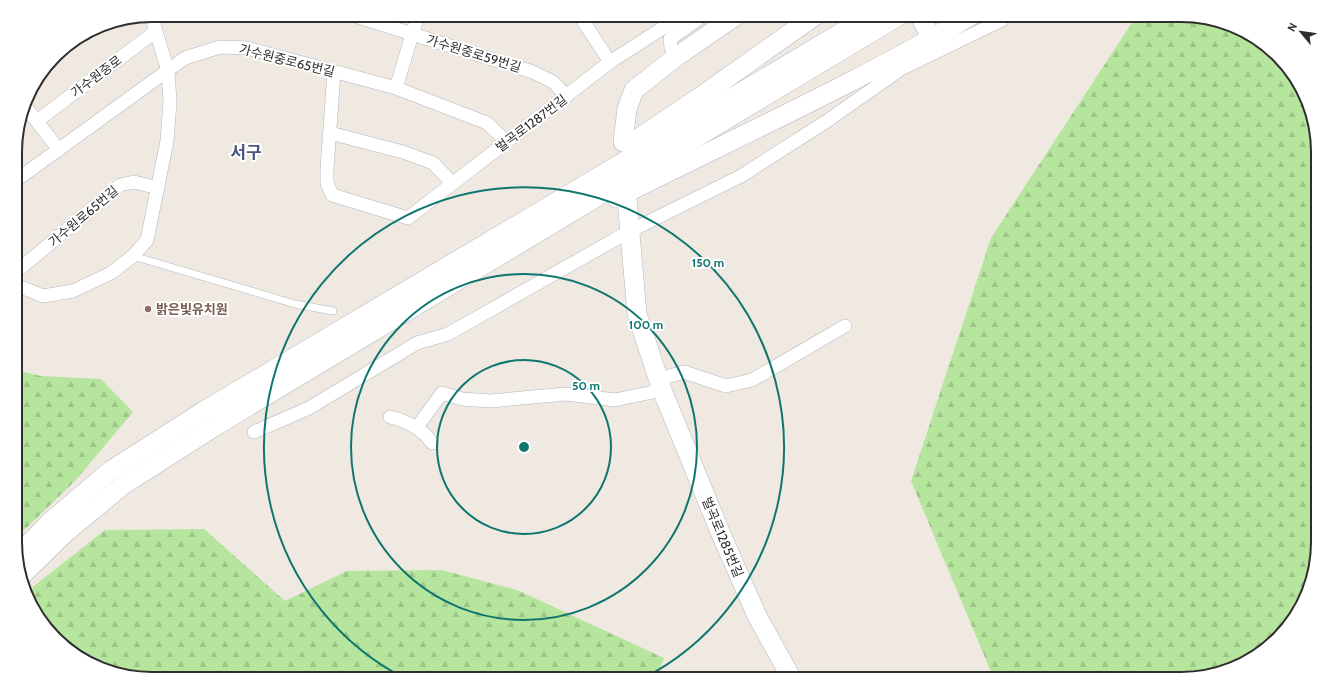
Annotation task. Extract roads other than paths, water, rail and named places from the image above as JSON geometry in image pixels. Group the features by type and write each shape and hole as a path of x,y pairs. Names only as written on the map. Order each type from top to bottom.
{"main road":[{"path":"624,142 627,109 634,90 676,57 727,22"},
{"path":"552,204 602,163 700,97 806,22"},
{"path":"22,550 49,523 110,471 211,407 859,22"},
{"path":"25,572 64,533 123,485 223,421 888,22"},
{"path":"923,22 932,38"},
{"path":"548,226 615,199 850,82 960,22"},
{"name":"벌곡로1285번길","path":"627,199 637,314 661,385 721,534 757,616 788,672"}],"street":[{"path":"22,287 43,296 73,291 111,272 133,256 147,240 167,141 170,102 168,71 153,22"},
{"name":"가수원중로59번길","path":"374,22 534,72 553,82 567,96"},
{"path":"396,88 416,22"},
{"path":"584,22 610,62"},
{"name":"벌곡로1287번길","path":"334,72 327,183 332,195 408,218 610,62 671,22"},
{"path":"676,57 671,47 670,39 694,22"},
{"path":"254,432 309,408 417,343 448,334 630,231 741,176 827,121 901,69 998,22"},
{"name":"가수원중로","path":"36,121 156,31"},
{"name":"가수원중로65번길","path":"59,150 185,58 220,47 247,48 396,88 487,122 507,142"},
{"path":"22,176 59,150 29,111"},
{"path":"330,134 403,152 433,163 452,183"},
{"name":"가수원로65번길","path":"22,267 120,185 134,182 158,188"},
{"path":"417,427 442,393 462,399 490,401 566,394 615,400 661,385 684,372 726,386 752,380 845,326"},
{"path":"390,417 400,419 417,427 425,433 432,443"}],"lane":[{"path":"133,256 295,304 333,311"}],"place":[{"name":"밝은빛유치원","path":"148,309"}],"district":[{"name":"서구","path":"246,152"}]}
